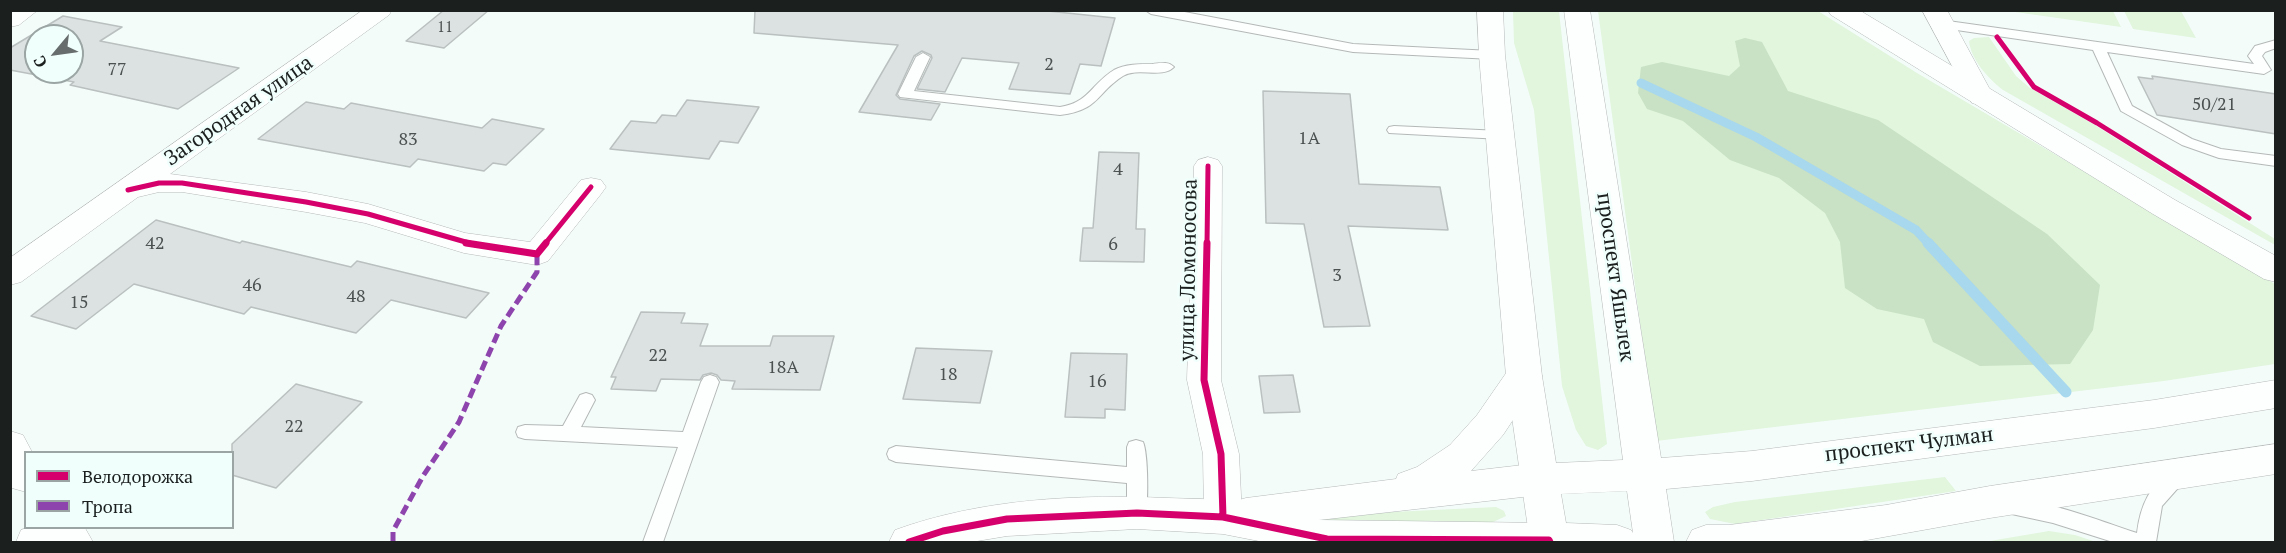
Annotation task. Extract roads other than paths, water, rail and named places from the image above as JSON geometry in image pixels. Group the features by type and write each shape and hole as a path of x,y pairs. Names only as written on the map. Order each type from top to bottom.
{"main road":[{"path":"1490,10 1492,55 1524,376 1550,541"},
{"name":"проспект Яшьлек","path":"1577,10 1654,543"},
{"path":"1840,10 2164,207 2276,271"},
{"path":"1223,517 1356,499 1425,482 1463,458 1501,411 1524,376"},
{"name":"проспект Чулман","path":"1356,499 1540,479 1643,475 1752,466 2154,414 2276,394"},
{"path":"10,446 24,473"},
{"path":"1706,543 1871,532 1990,502 2276,459"},
{"path":"909,543 944,531 1137,495 1223,517 1327,539 1366,542 1617,543"},
{"path":"60,529 74,543"}],"street":[{"path":"10,20 26,10"},
{"name":"Загородная улица","path":"10,274 380,10"},
{"path":"1938,17 1981,97"},
{"name":"улица Ломоносова","path":"1208,166 1204,380 1221,454 1223,517"},
{"path":"128,190 159,183 182,183 295,200 368,214 464,243 537,254 591,188"},
{"path":"36,543 57,529"}],"lane":[{"path":"1151,10 1353,48 1492,55"},
{"path":"1938,17 2098,46 2264,70 2255,56 2260,49 2276,44"},
{"path":"2098,46 2126,108 2187,142 2218,153 2276,161"},
{"path":"923,57 905,94 1060,111 1076,110 1086,104 1119,73 1132,69 1167,67"},
{"path":"1394,130 1501,135"},
{"path":"653,543 710,382"},
{"path":"568,434 586,400"},
{"path":"525,432 691,440"},
{"path":"896,454 1137,495 1136,447"},
{"path":"2146,543 2148,515 2160,492 2181,475"},
{"path":"1990,502 2053,514 2138,543"}],"waterway":[{"path":"1641,83 1756,137 1916,230 1930,245"},
{"path":"1928,243 2066,392"}]}
